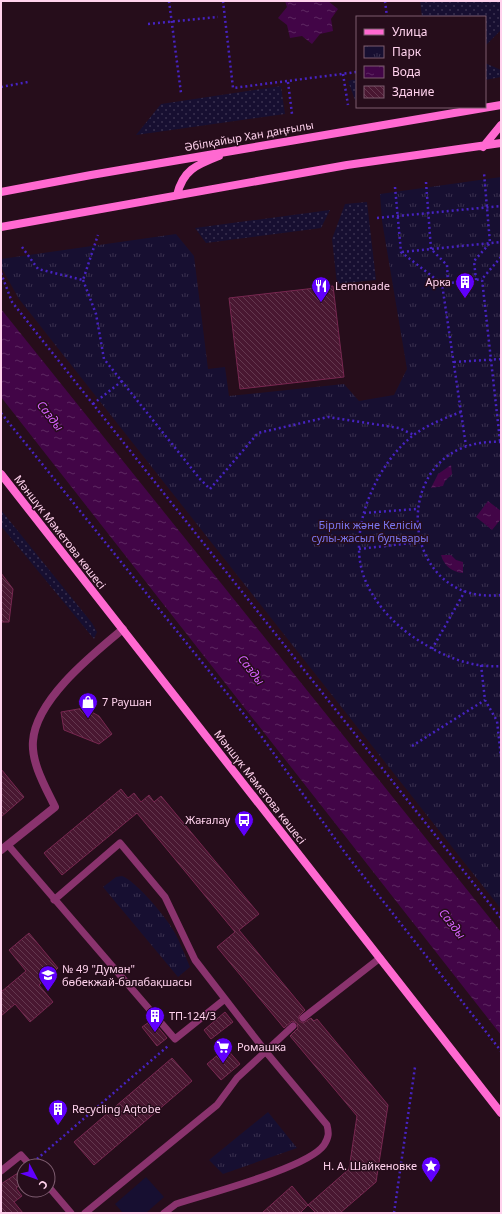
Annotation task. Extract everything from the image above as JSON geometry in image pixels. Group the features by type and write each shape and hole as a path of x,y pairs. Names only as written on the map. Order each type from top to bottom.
{"main road":[{"name":"Әбілқайыр Хан даңғылы","path":"486,108 501,105"},
{"name":"Әбілқайыр Хан даңғылы","path":"1,192 238,149 483,108"},
{"path":"483,147 501,125"},
{"path":"1,227 177,194 370,161 483,147 501,143"},
{"path":"177,194 180,181 188,172 199,164 238,149"},
{"name":"Мәншүк Мәметова көшесі","path":"1,474 501,1113"}],"street":[{"path":"1,850 55,807 35,758 32,742 41,714 79,666 123,629"}],"lane":[{"path":"54,900 120,843 165,897 196,960 266,1052 327,1125 329,1134 323,1146 290,1168 176,1204 164,1213"},
{"path":"8,845 175,1039 225,999"},
{"path":"304,1018 380,958"},
{"path":"85,1213 217,1105 238,1078 294,1026"},
{"path":"1,1171 16,1159"},
{"path":"56,1195 71,1213"}],"path":[{"path":"169,1 181,93"},
{"path":"223,1 233,88 356,72"},
{"path":"385,1 387,16"},
{"path":"148,24 218,17"},
{"path":"343,74 348,105"},
{"path":"1,87 28,82"},
{"path":"288,82 292,114"},
{"path":"476,280 474,261 490,243 484,173"},
{"path":"426,182 431,249 447,265 448,283"},
{"path":"395,187 401,252 442,284 466,446"},
{"path":"377,218 501,206"},
{"path":"98,235 83,280 96,314 104,359 200,479 210,489 258,433 328,417 399,428 414,435"},
{"path":"401,252 501,242"},
{"path":"22,247 38,269 83,280"},
{"path":"442,284 482,279 501,257"},
{"path":"1,273 12,302 501,918"},
{"path":"482,279 501,442 489,442 466,446 443,461 433,471 420,495 417,509 417,531 420,542 433,566 442,576 465,591 479,595 501,595"},
{"path":"454,362 491,358 501,359"},
{"path":"93,404 122,381"},
{"path":"461,412 439,420 414,435 402,445 382,470 368,500 364,513 359,549 363,574 379,604 401,627 432,649 449,657 481,665 501,666"},
{"path":"1,413 260,733 346,854 501,1051"},
{"path":"364,513 417,509"},
{"path":"359,549 420,542"},
{"path":"432,649 465,591"},
{"path":"481,665 485,700 497,721 501,756"},
{"path":"412,746 485,700"},
{"path":"497,721 501,720"},
{"path":"38,1158 175,1039"},
{"path":"394,1213 415,1067"}],"green space":[{"path":"420,1 501,1 501,30 486,45 486,16 422,16"},
{"path":"486,63 501,70 501,77 486,80"},
{"path":"356,79 355,100 348,81"},
{"path":"281,86 285,114 136,135 161,104"},
{"name":"Бірлік және Келісім сулы-жасыл бульвары","path":"501,177 501,909 19,299 1,267 1,259 176,234 194,256 208,369 225,367 229,396 344,384 359,401 394,395 407,369 382,221 380,194"},
{"path":"367,202 376,280 337,284 332,239 345,204"},
{"path":"330,210 321,228 206,243 195,228"},
{"path":"1,510 92,623 97,632 94,639 1,526"},
{"path":"122,876 128,879 143,892 165,918 175,933 190,967 178,977 103,887 116,877"},
{"path":"268,1112 297,1148 223,1174 209,1160"},
{"path":"146,1177 164,1197 146,1213 123,1213 115,1204"}],"water":[{"path":"285,1 328,1 338,9 331,19 333,31 320,34 312,44 302,36 290,38 287,25 278,18 287,7"},
{"name":"Сазды","path":"1,309 501,932 501,1035 1,397"},
{"path":"451,465 452,474 445,481 443,486 431,488 438,474"},
{"path":"488,501 501,511 501,519 492,530 476,517"},
{"path":"441,555 451,555 456,560 463,562 463,573 449,568"}],"building":[{"path":"333,286 344,377 240,389 229,298"},
{"path":"1,573 13,589 9,622 1,622"},
{"path":"84,708 99,716 112,734 99,744 64,730 61,712"},
{"path":"1,769 24,797 1,817"},
{"path":"121,789 128,798 134,793 141,802 149,795 154,802 161,796 259,914 239,930 305,1010 299,1016 299,1021 303,1023 311,1018 314,1021 317,1019 388,1105 376,1182 340,1213 316,1213 308,1205 349,1169 357,1116 290,1036 298,1028 297,1023 292,1021 284,1028 217,947 235,932 137,813 62,875 44,853"},
{"path":"29,933 58,968 39,985 53,1002 30,1022 15,1004 1,1016 1,992 26,971 9,950"},
{"path":"225,1012 233,1022 211,1039 204,1030"},
{"name":"ТП-124/3","path":"152,1020 167,1038 157,1046 142,1027"},
{"name":"Ромашка","path":"226,1048 240,1064 221,1080 207,1064"},
{"path":"172,1058 192,1081 94,1165 74,1142"},
{"path":"16,1174 16,1198 19,1198 14,1202 23,1213 1,1213 1,1184"},
{"path":"292,1186 308,1205 300,1213 262,1213"}],"place":[{"name":"Арка","path":"465,299"},
{"name":"Lemonade","path":"321,303"},
{"name":"7 Раушан","path":"88,719"},
{"name":"Жағалау","path":"244,837"},
{"name":"№ 49 \"Думан\" бөбекжай-балабақшасы","path":"48,992"},
{"name":"ТП-124/3","path":"155,1033"},
{"name":"Ромашка","path":"223,1064"},
{"name":"Recycling Aqtobe","path":"58,1126"},
{"name":"Н. А. Шайкеновке","path":"431,1183"}]}
